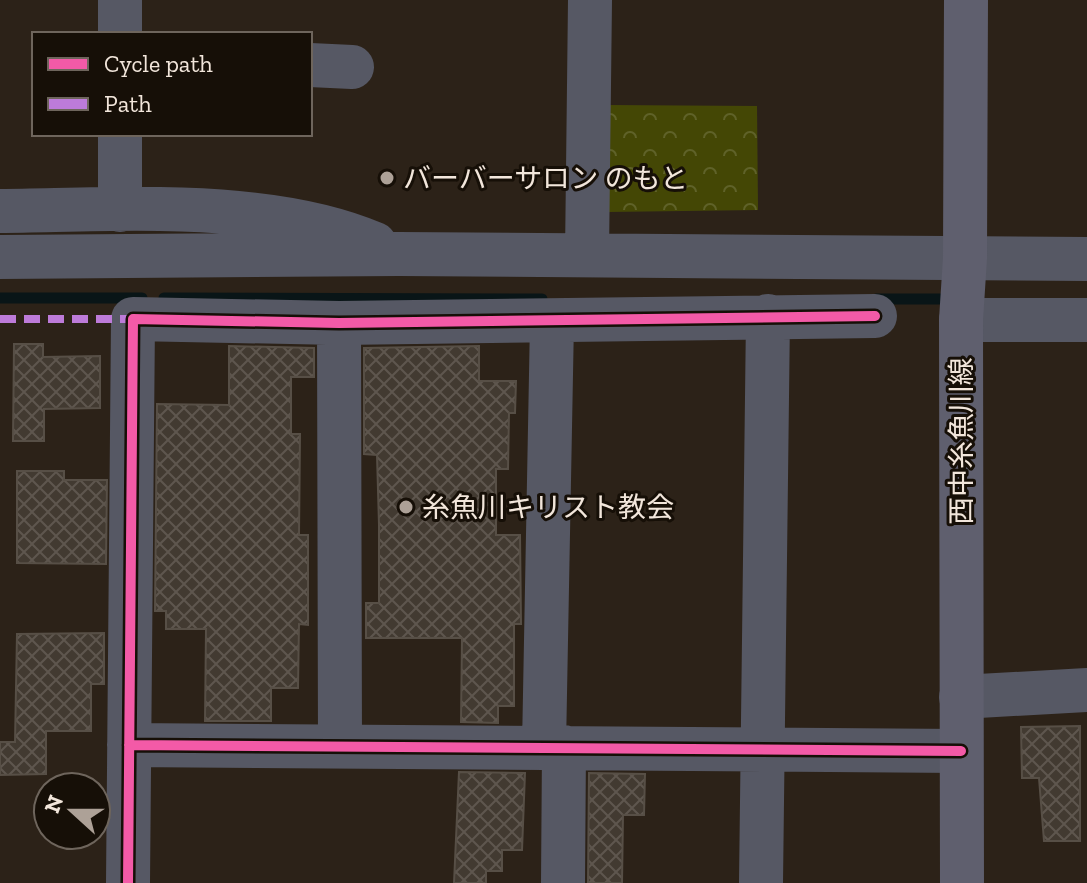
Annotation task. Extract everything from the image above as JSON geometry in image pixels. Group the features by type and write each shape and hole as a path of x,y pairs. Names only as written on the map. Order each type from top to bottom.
{"main road":[{"name":"西中糸魚川線","path":"962,883 961,320 965,258 966,0"}],"street":[{"path":"120,0 120,32"},
{"path":"587,255 590,0"},
{"path":"120,136 120,210"},
{"path":"0,211 120,210 275,216 337,228 399,254"},
{"path":"0,257 399,254 1087,259"},
{"path":"761,883 768,316"},
{"path":"128,883 133,319 339,323 875,316"},
{"path":"961,320 1087,320"},
{"path":"552,321 554,747 563,883"},
{"path":"339,323 340,746"},
{"path":"961,697 1087,690"},
{"path":"129,745 961,751"}],"green space":[{"path":"606,105 757,106 758,210 607,212"}],"building":[{"path":"14,344 43,344 43,357 100,356 100,408 44,409 44,441 13,441"},
{"path":"229,346 314,348 314,377 291,377 291,434 300,434 299,535 308,535 308,625 299,624 298,688 271,688 271,721 205,721 206,629 166,629 166,611 155,611 157,404 229,405"},
{"path":"479,346 479,381 516,381 515,413 509,413 508,469 496,469 496,535 520,535 521,624 514,624 514,706 498,706 498,723 461,722 462,638 366,638 366,603 379,603 379,525 377,455 364,454 364,348"},
{"path":"17,471 64,471 64,480 107,480 106,564 17,563"},
{"path":"104,633 104,684 91,684 91,731 46,731 46,771 0,775 0,742 15,742 17,634"},
{"path":"1080,726 1080,841 1044,841 1039,778 1022,778 1021,727"},
{"path":"459,772 525,773 522,850 502,850 502,871 486,871 486,883 454,883"},
{"path":"589,773 645,774 644,815 623,815 622,883 588,883"}],"waterway":[{"path":"0,298 142,298"},
{"path":"164,298 542,299"},
{"path":"876,299 954,299"}],"marked path":[{"path":"0,319 133,319"}],"cycle path":[{"path":"128,883 133,319 339,323 875,316"},
{"path":"129,745 961,751"}],"place":[{"name":"バーバーサロン のもと","path":"387,178"},
{"name":"糸魚川キリスト教会","path":"406,507"}]}
